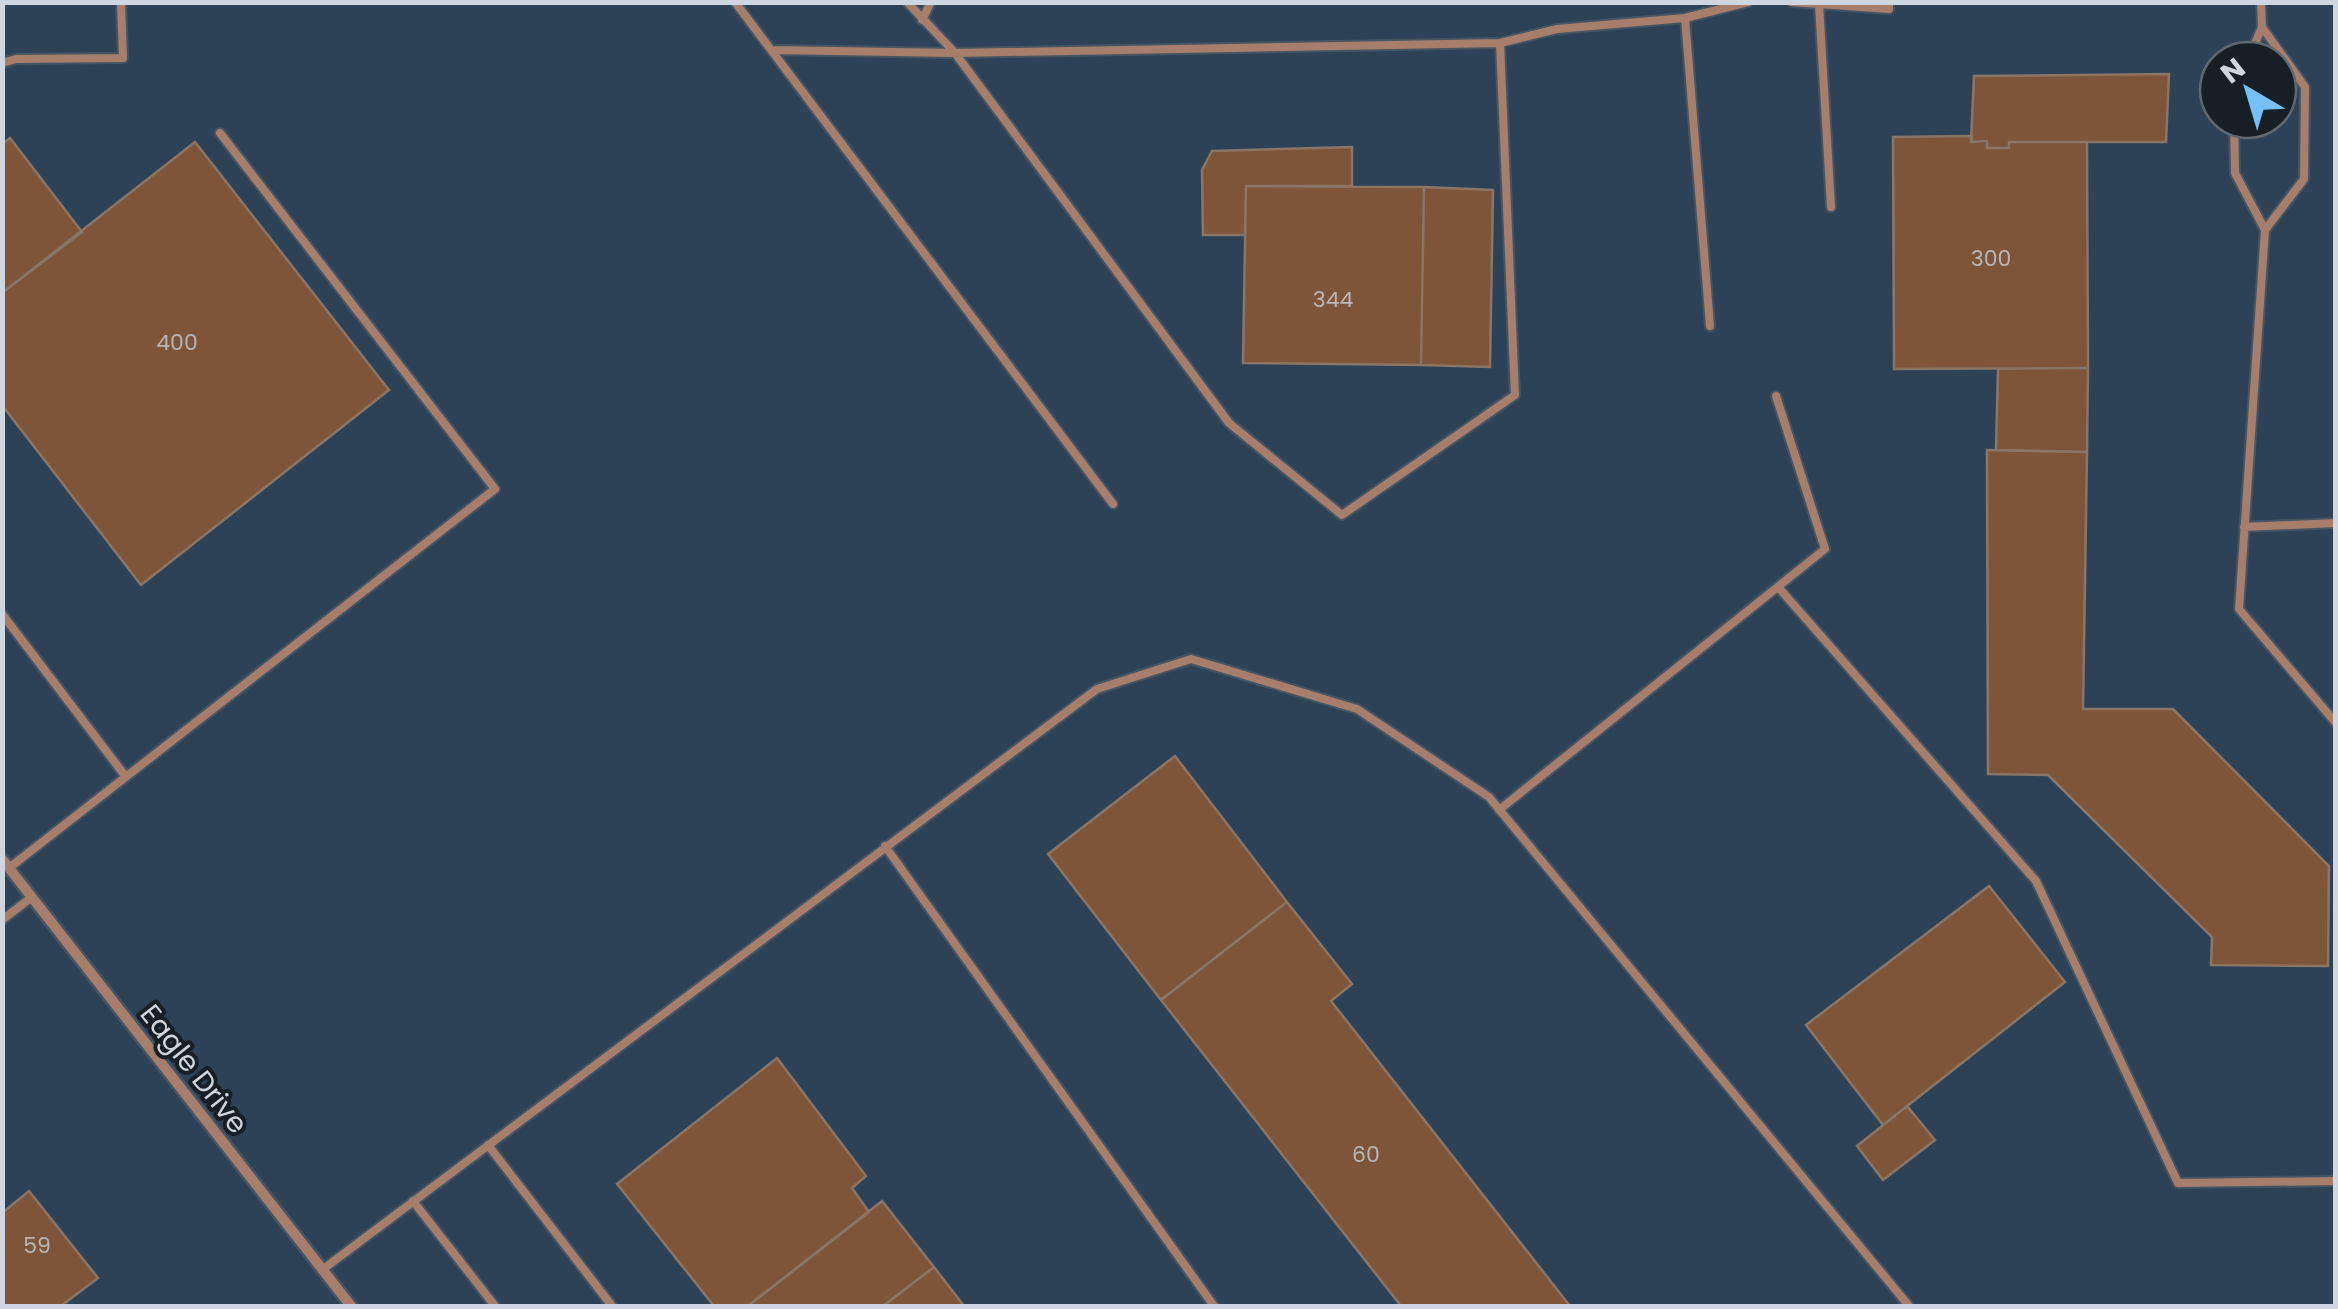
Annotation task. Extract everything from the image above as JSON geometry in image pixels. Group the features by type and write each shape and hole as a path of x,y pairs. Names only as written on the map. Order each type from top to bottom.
{"street":[{"name":"Eagle Drive","path":"6,864 351,1306"}],"lane":[{"path":"2,63 16,58 123,58 120,2"},
{"path":"735,2 1113,504"},
{"path":"907,2 954,53 1228,423 1342,515 1515,396 1500,43"},
{"path":"922,20 931,2"},
{"path":"772,50 954,53 1500,43 1557,28 1685,18 1748,2"},
{"path":"1792,2 1889,9 1889,2"},
{"path":"2256,40 2262,27 2262,2"},
{"path":"1819,4 1831,207"},
{"path":"1685,18 1710,326"},
{"path":"2262,27 2305,87 2304,179 2265,230"},
{"path":"6,864 126,777 495,489 220,132"},
{"path":"2234,140 2235,173 2265,230 2239,609 2336,723"},
{"path":"1500,810 1825,549 1776,396"},
{"path":"2244,527 2336,524"},
{"path":"1778,587 2036,881 2178,1183 2336,1180"},
{"path":"2,614 126,777"},
{"path":"322,1270 1097,689 1191,659 1357,709 1489,797 1909,1306"},
{"path":"885,846 1214,1306"},
{"path":"2,920 32,897"},
{"path":"488,1145 612,1306"},
{"path":"413,1201 495,1306"}],"shaded area":[{"path":"3,3 2335,3 2335,1306 3,1306"}],"building":[{"path":"2169,74 2166,142 2009,142 2009,148 1987,148 1987,141 1971,142 1974,76"},
{"path":"1972,136 1971,142 1987,141 1987,148 2009,148 2009,142 2087,142 2088,368 1894,369 1893,137"},
{"path":"10,138 82,232 2,293 2,144"},
{"path":"195,142 389,390 141,585 2,405 2,293"},
{"path":"1352,147 1352,186 1246,186 1245,235 1203,235 1202,170 1212,151"},
{"path":"1246,186 1424,187 1421,365 1243,363"},
{"path":"1424,187 1493,190 1490,367 1421,365"},
{"path":"2088,368 2087,452 1996,450 1998,369"},
{"path":"1987,450 2087,452 2083,709 2173,709 2329,866 2328,966 2211,965 2212,937 2048,775 1988,774"},
{"path":"1175,756 1287,902 1161,1000 1048,854"},
{"path":"1989,886 2065,982 1883,1125 1806,1025"},
{"path":"1287,902 1352,984 1331,1001 1570,1306 1401,1306 1161,1000"},
{"path":"777,1058 866,1176 852,1188 869,1212 748,1306 714,1306 617,1184"},
{"path":"1907,1106 1935,1140 1883,1180 1857,1146"},
{"path":"29,1191 98,1278 61,1306 2,1306 2,1213"},
{"path":"882,1201 934,1267 883,1306 748,1306"},
{"path":"934,1267 964,1306 883,1306"}]}
